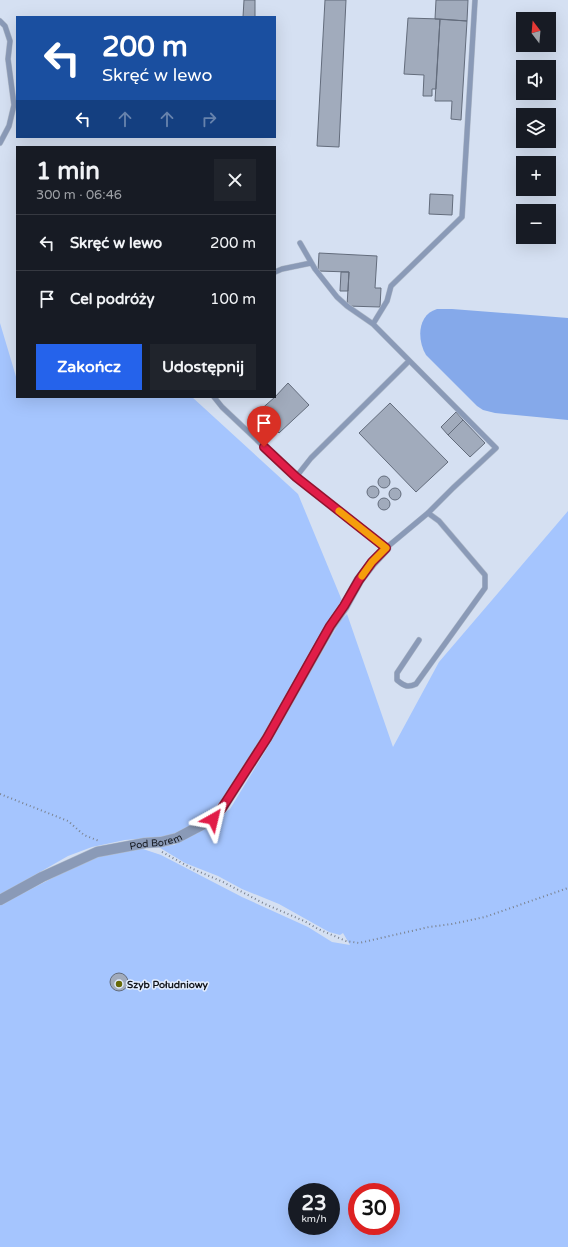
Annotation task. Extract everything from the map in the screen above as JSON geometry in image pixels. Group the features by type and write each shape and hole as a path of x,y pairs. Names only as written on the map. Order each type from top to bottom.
{"street":[{"name":"Pod Borem","path":"0,900 42,877 96,852 145,842 160,842 177,838 213,819 222,808 267,738 330,626 359,580 372,562 386,548"}],"lane":[{"path":"373,324 387,301 391,286 462,217 475,0"},
{"path":"0,21 5,26 10,41 8,60 14,105 9,126 0,143"},
{"path":"215,398 222,407 296,477 386,548 428,513 452,488 496,448 373,324 347,306 337,297 315,270 300,243"},
{"path":"276,272 311,263"},
{"path":"296,477 311,458 410,361"},
{"path":"419,640 397,673 397,680 403,685 410,687 416,684 485,588 485,575 439,521 428,513"}],"path":[{"path":"0,794 68,821 84,835 115,848"},
{"path":"145,842 193,869 304,921 318,930 346,942 359,943 434,926 485,917 568,888"}],"shaded area":[{"path":"437,309 568,318 568,420 495,413 483,410 477,406 426,355 423,349 420,335 422,322 430,312"},
{"path":"0,323 16,377 16,398 193,398 298,494 343,603 261,740 217,809 202,822 174,836 125,840 92,847 68,856 0,895"},
{"path":"568,511 568,1247 0,1247 0,905 97,855 140,848 161,855 242,897 308,927 332,942 350,945 343,933 340,935 329,932 279,904 242,889 218,876 185,863 157,846 174,845 201,830 230,809 269,745 341,620 347,614 393,747 439,662"}],"building":[{"path":"244,0 255,0 255,16 243,16"},
{"path":"325,0 346,0 339,147 317,146"},
{"path":"436,0 468,0 467,21 435,19"},
{"path":"408,18 440,19 436,89 432,89 432,96 423,96 424,75 404,74"},
{"path":"440,19 467,21 461,120 451,119 452,101 435,101"},
{"path":"430,194 453,195 452,215 429,214"},
{"path":"319,253 377,256 375,288 381,288 380,307 347,306 349,272 318,271"},
{"path":"341,272 349,272 348,291 340,291"},
{"path":"288,383 309,405 279,433 258,412 274,398 276,398 276,396"},
{"path":"390,403 448,462 416,492 359,433"},
{"path":"456,412 463,420 448,435 441,427"},
{"path":"463,420 485,443 470,457 448,435"},
{"path":"382,476 386,476 390,482 386,488 382,488 378,484 378,480"},
{"path":"371,486 375,486 379,492 375,498 371,498 367,494 367,490"},
{"path":"393,488 397,488 401,494 397,500 393,500 389,496 389,492"},
{"path":"382,498 386,498 390,504 386,510 382,510 378,506 378,502"},
{"name":"Szyb Południowy","path":"119,973 125,976 128,982 125,988 119,991 113,988 110,982 113,976"}],"slow traffic":[{"path":"339,511 386,548 372,562 362,576"}],"place":[{"name":"Szyb Południowy","path":"119,984"}],"route":[{"path":"213,819 222,808 267,738 330,626 359,580 372,562 386,548 296,477 264,447"}]}
